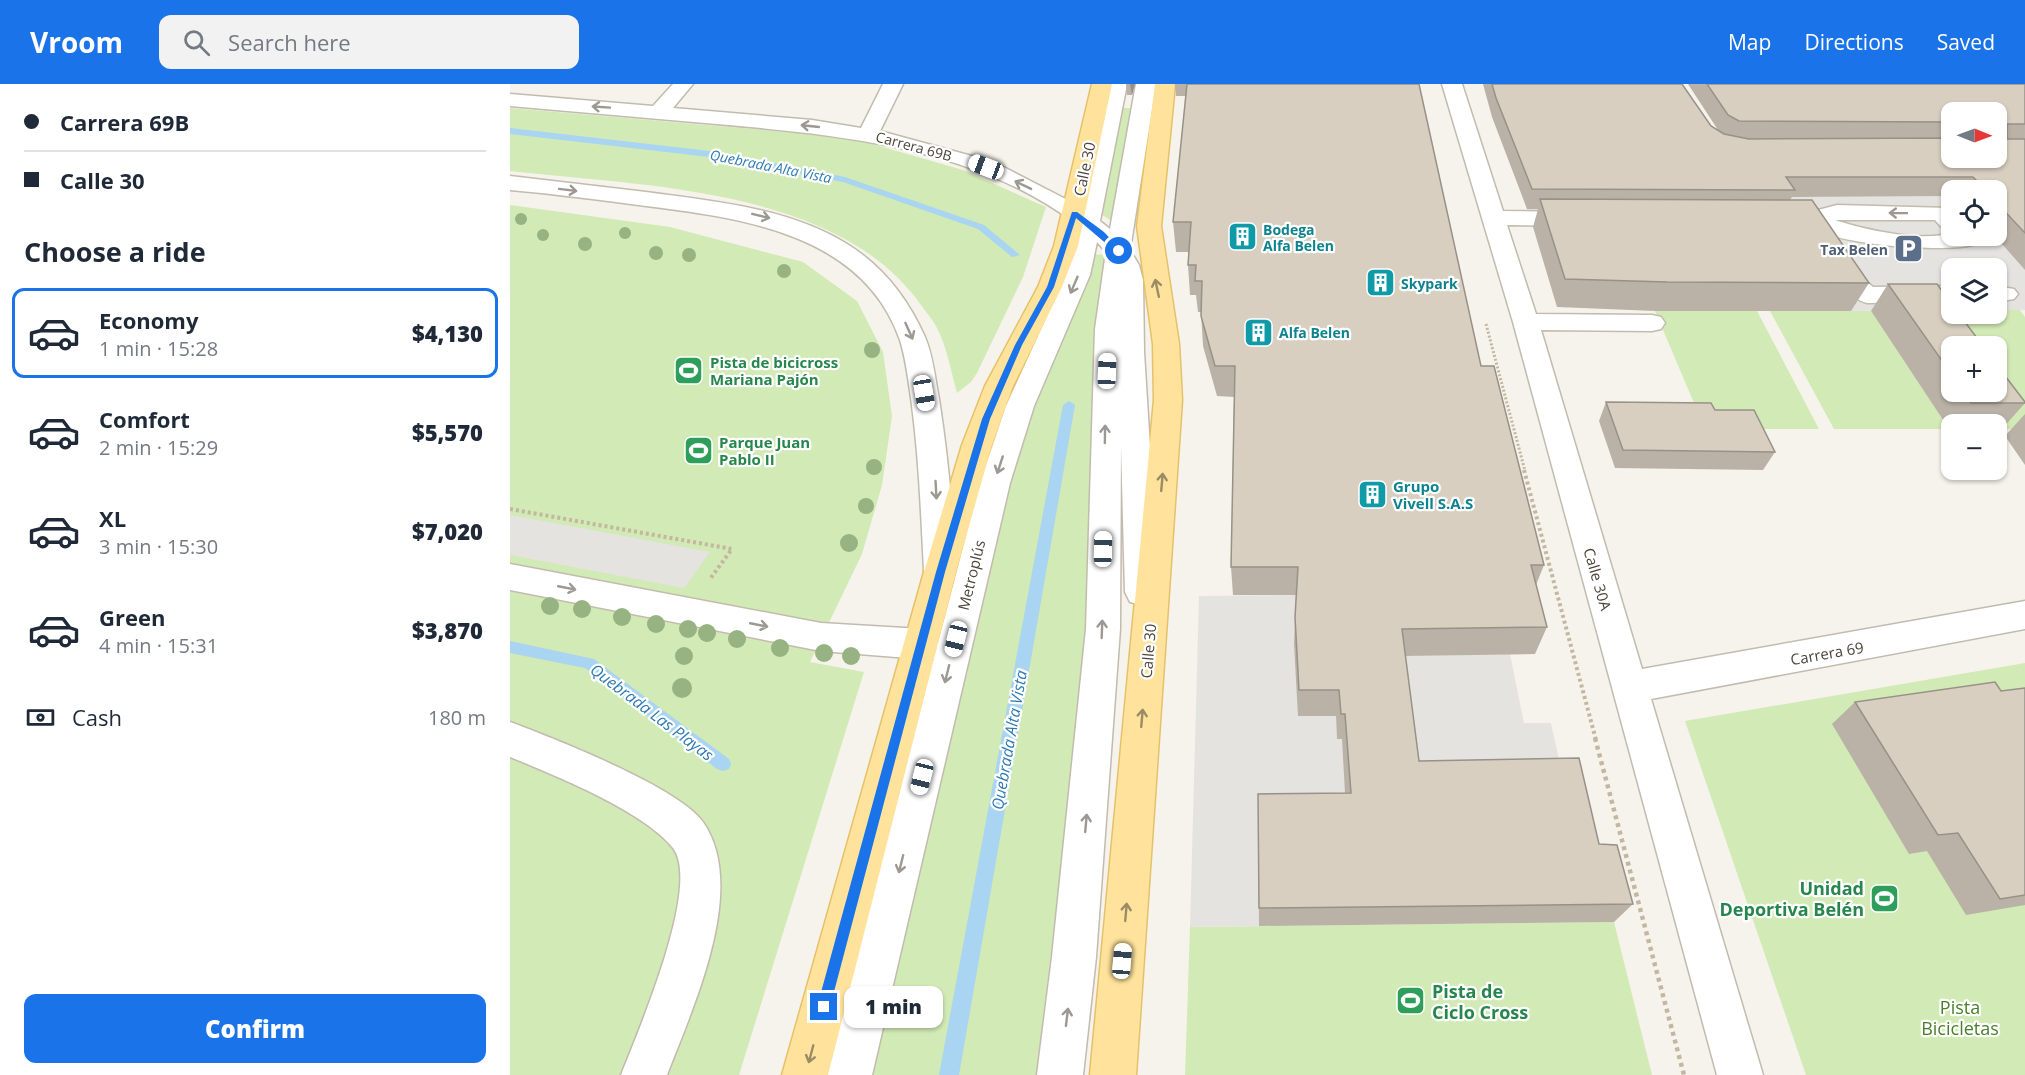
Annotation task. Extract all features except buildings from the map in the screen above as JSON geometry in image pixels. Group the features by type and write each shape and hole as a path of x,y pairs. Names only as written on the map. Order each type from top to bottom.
{"main road":[{"name":"Calle 30","path":"805,1075 940,572 986,419 1018,345 1050,287 1082,218 1102,84"},
{"name":"Calle 30","path":"1113,1075 1168,400 1166,345 1149,226 1165,84"}],"street":[{"path":"659,111 683,84"},
{"path":"868,134 894,84"},
{"name":"Metroplús","path":"849,1075 995,483 1020,406 1078,275 1082,218 1116,84"},
{"path":"1060,1075 1074,957 1103,629 1108,329 1146,84"},
{"name":"Calle 30A","path":"1452,84 1526,322 1740,1075"},
{"name":"Carrera 69B","path":"510,100 659,111 868,134 971,161 1040,193 1082,218 1119,251 1127,265 1131,280 1131,352 1146,673"},
{"path":"510,183 759,215 819,238 839,249 867,270 896,303 913,338 934,454 940,572"},
{"path":"1799,219 1837,212 1941,213"},
{"path":"1494,218 1605,219"},
{"path":"1799,219 1851,234 1926,243 1941,242"},
{"path":"1799,219 1852,282 1867,295 1941,294"},
{"path":"1526,322 1652,322"},
{"path":"510,576 821,637 921,644"},
{"name":"Carrera 69","path":"1628,687 1855,648 2025,615"},
{"path":"510,739 544,753 645,803 676,822 690,837 697,858 700,878 696,920 686,960 644,1075"}],"path":[{"path":"1526,477 1684,1075"},
{"path":"510,509 732,549 687,611"}],"green space":[{"path":"510,108 811,134 869,143 963,170 1046,207 1023,277 977,373 971,382 957,393 944,343 921,305 885,266 840,236 789,215 734,199 676,189 510,171"},
{"path":"1121,108 1137,108 1119,226 1101,214"},
{"name":"Parque Juan Pablo II","path":"510,205 670,227 803,262 857,301 883,352 892,416 882,485 862,554 810,662 864,672 739,1075 657,1075 717,872 510,727"},
{"path":"1088,254 1108,255 1096,372 1082,702 1036,1075 871,1075 1003,503 1029,415"},
{"path":"2007,310 2020,310 2025,317 2025,429 2007,429 2007,414 1991,414 1982,402 2007,402 2007,336 1952,336 1952,324 2007,324"},
{"path":"1655,311 1757,311 1819,429 1705,429"},
{"path":"1770,311 1871,311 1941,417 1941,429 1834,429"},
{"name":"Unidad Deportiva Belén","path":"2025,663 2025,1075 1806,1075 1685,721"},
{"path":"510,748 635,809 676,842 686,883 634,1075 510,1075"},
{"name":"Pista de Ciclo Cross","path":"1614,922 1652,1075 1185,1075 1190,927"}],"shaded area":[{"name":"Tax Belen","path":"1941,196 1941,246 2004,246 2025,269 2025,310 2007,310 2007,258 1941,258 1941,310 1851,311 1536,235 1523,198"},
{"path":"510,515 710,552 684,588 510,555"},
{"path":"1296,595 1336,716 1338,739 1396,656 1510,654 1524,723 1551,723 1564,782 1347,816 1259,817 1259,926 1190,927 1199,596"}],"waterway":[{"name":"Quebrada Alta Vista","path":"510,131 718,155 845,180 981,227 1015,255"},
{"name":"Quebrada Alta Vista","path":"949,1075 1069,405"},
{"name":"Quebrada Las Playas","path":"510,647 589,663 723,764"}],"place":[{"name":"Bodega Alfa Belen","path":"1242,237"},
{"name":"Tax Belen","path":"1909,249"},
{"name":"Skypark","path":"1380,283"},
{"name":"Alfa Belen","path":"1258,332"},
{"name":"Pista de bicicross Mariana Pajón","path":"689,371"},
{"name":"Parque Juan Pablo II","path":"698,451"},
{"name":"Grupo Vivell S.A.S","path":"1372,495"},
{"name":"Unidad Deportiva Belén","path":"1885,898"},
{"name":"Pista de Ciclo Cross","path":"1411,1001"}],"route":[{"path":"824,1007 940,572 986,419 1018,345 1050,287 1066,246 1075,213 1101,233 1119,251"}],"park label":[{"name":"Pista Bicicletas","path":"1960,1017"}]}
